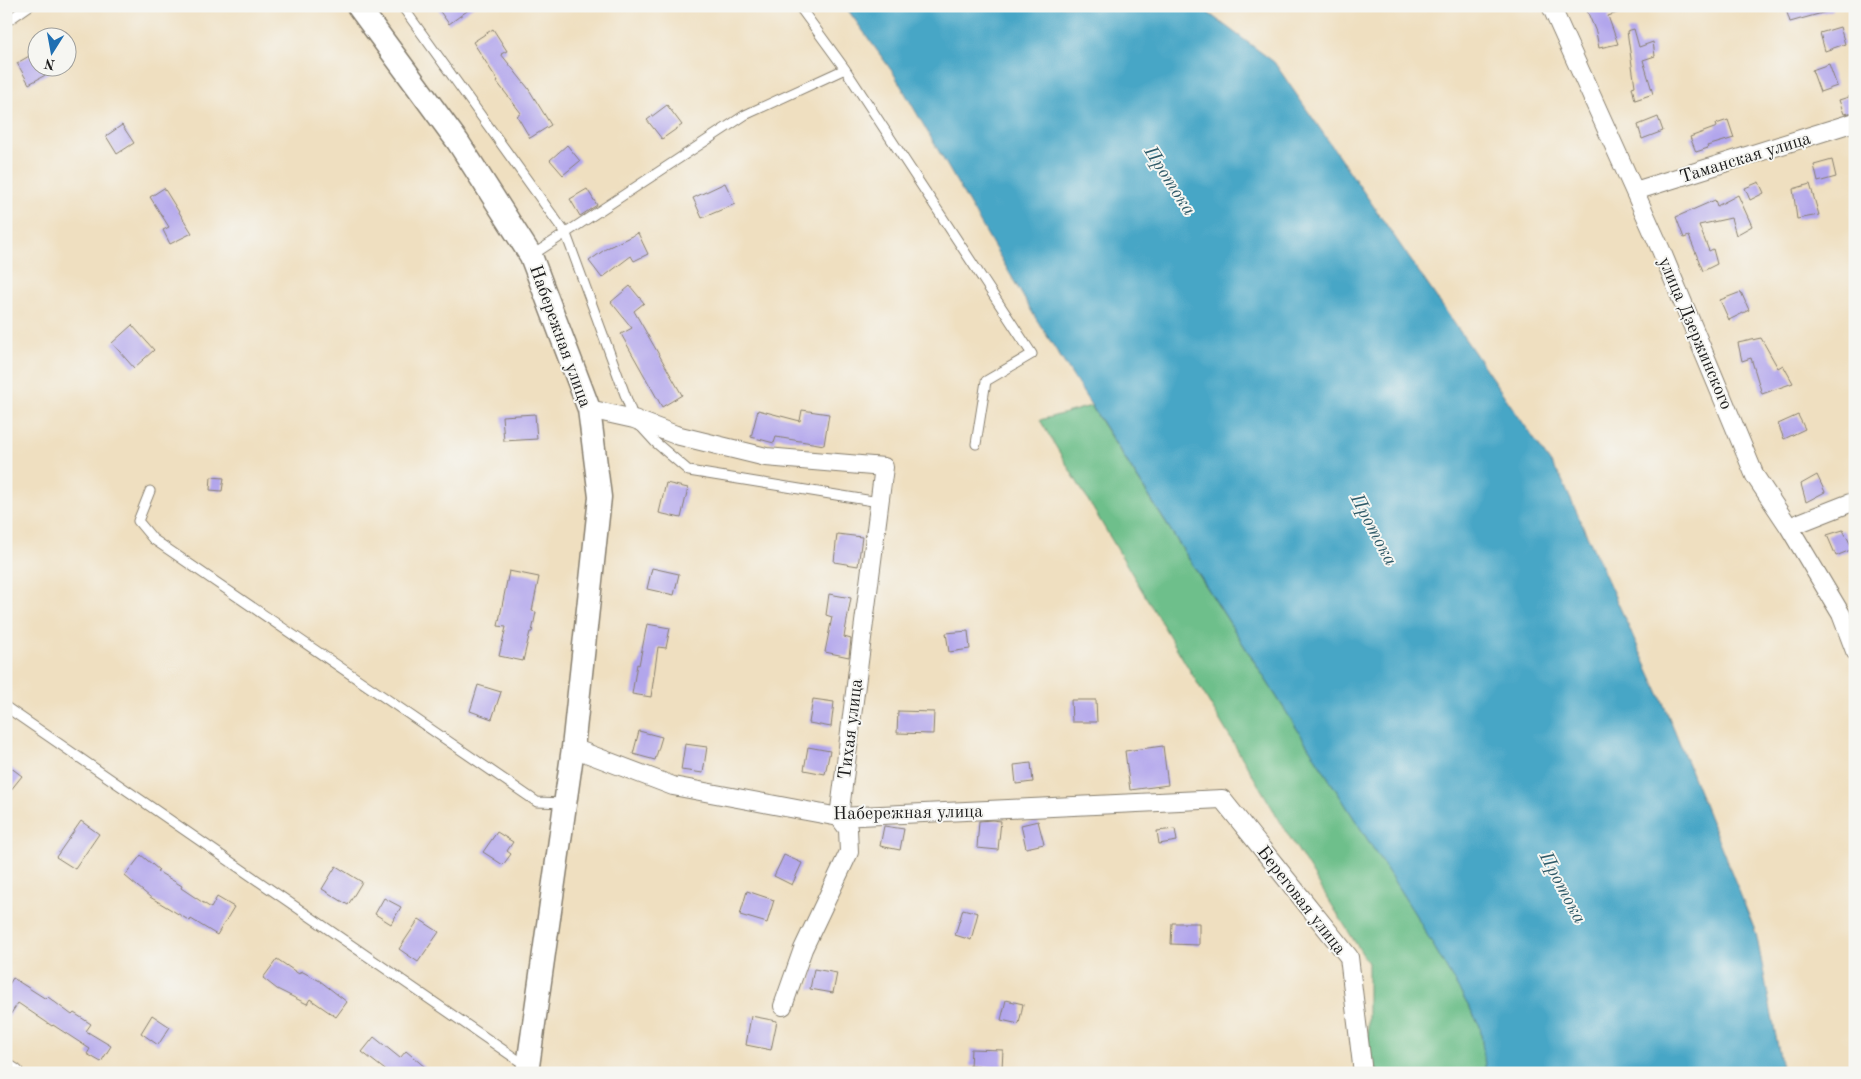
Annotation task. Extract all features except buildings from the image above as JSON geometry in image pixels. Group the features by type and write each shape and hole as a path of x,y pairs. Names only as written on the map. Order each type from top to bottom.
{"street":[{"name":"Набережная улица","path":"358,6 458,142 531,256 589,409 600,497 573,748 527,1070"},
{"name":"улица Дзержинского","path":"1551,6 1661,250 1755,476 1789,527 1840,614 1855,651"},
{"name":"Таманская улица","path":"1635,191 1855,122"},
{"path":"589,409 634,419"},
{"name":"Тихая улица","path":"634,419 676,435 766,457 884,467 839,817"},
{"path":"1789,527 1855,502"},
{"name":"Набережная улица","path":"573,748 673,786 839,817 1222,799"},
{"name":"Береговая улица","path":"1222,799 1349,957 1362,1073"},
{"path":"783,1006 803,949 849,852 848,829 839,817"},
{"path":"6,1068 14,1073"}],"lane":[{"path":"6,22 29,6"},
{"path":"402,6 566,234 634,419 655,442 689,471 879,502"},
{"path":"799,6 845,69 1032,354 986,381 976,444"},
{"path":"531,256 745,115 845,69"},
{"path":"150,491 138,521 153,539 536,802 565,803"},
{"path":"6,707 527,1070"}],"green space":[{"path":"1091,406 1415,914 1480,1026 1486,1073 1368,1073 1368,963 1289,836 1040,420"}],"water":[{"name":"Протока","path":"845,6 1199,6 1274,62 1561,478 1662,700 1756,933 1783,1073 1486,1073 1480,1026 1415,914 1035,317 894,74"}]}
